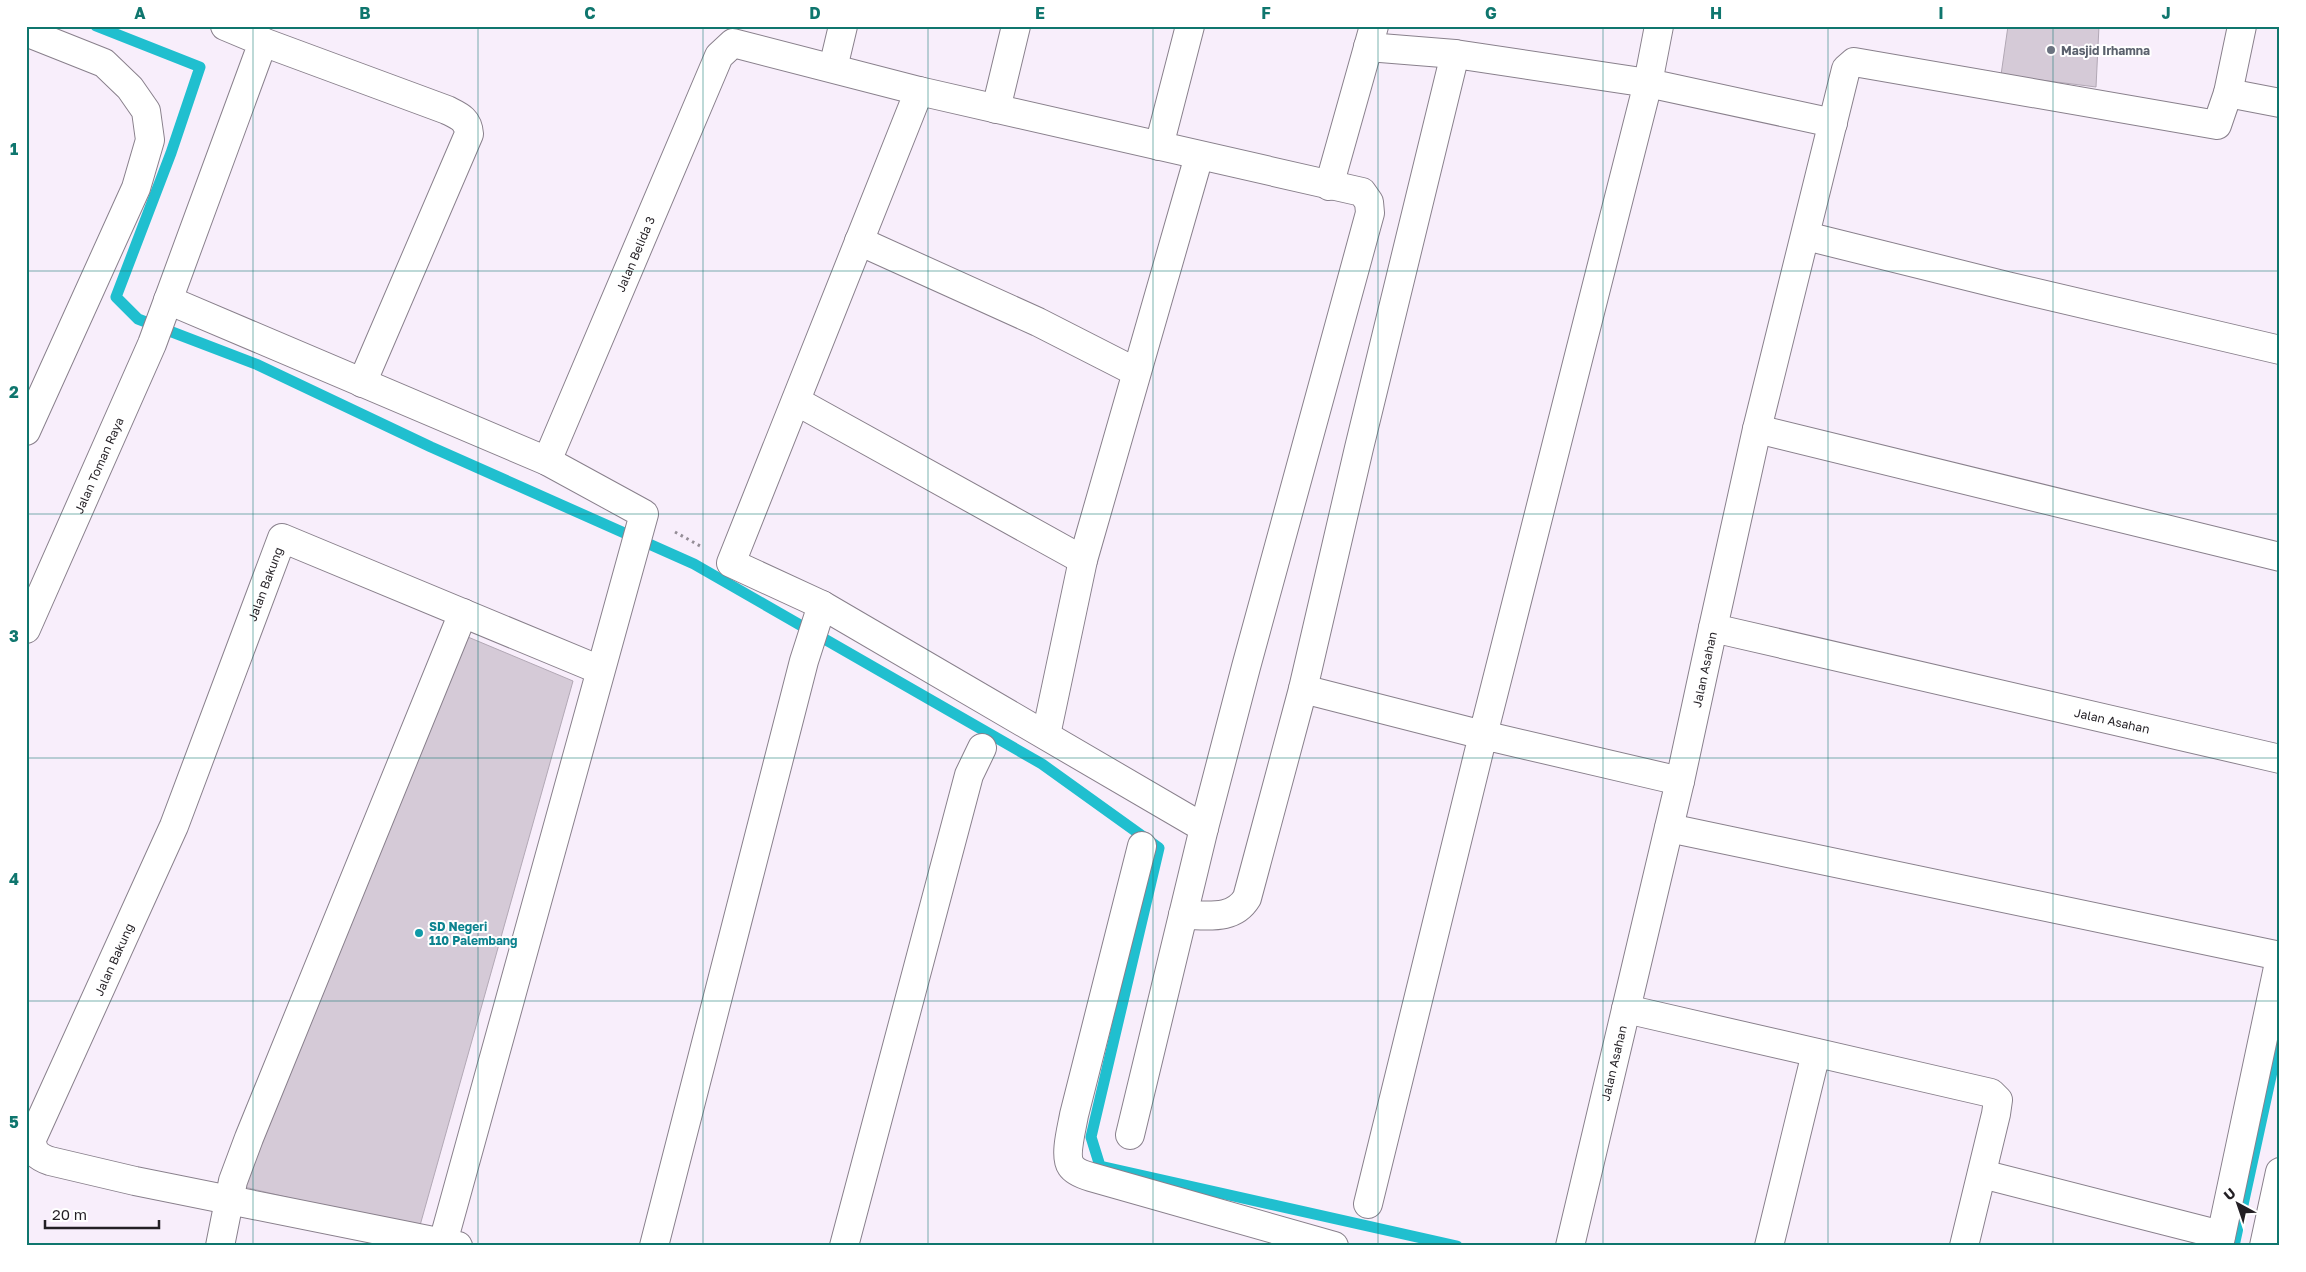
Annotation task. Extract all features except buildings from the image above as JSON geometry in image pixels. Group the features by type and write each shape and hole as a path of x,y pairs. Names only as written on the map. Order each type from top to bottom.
{"street":[{"path":"224,26 447,110 464,119 469,127 469,134 362,383"},
{"path":"844,26 833,68 919,91 1362,192 1369,202 1370,213 1204,828 1130,1136"},
{"path":"996,109 1016,26"},
{"path":"1159,146 1190,26"},
{"path":"1368,1204 1483,734 1648,83 1659,26"},
{"path":"1713,628 1757,429 1846,70 1854,62 2218,125 2228,93 2242,26"},
{"path":"26,32 104,63 130,88 146,111 150,140 136,188 26,431"},
{"path":"1329,186 1371,36 1455,54 1648,83 1834,123"},
{"name":"Jalan Toman Raya","path":"26,630 152,344 263,42"},
{"name":"Jalan Belida 3","path":"547,461 719,56 733,43 833,68"},
{"path":"1183,915 1230,914 1240,908 1247,898 1303,689 1455,54"},
{"path":"919,91 731,563 821,610 1046,735 1204,828"},
{"path":"2228,93 2280,103"},
{"path":"1046,735 1083,560 1199,156"},
{"path":"1806,236 2007,286 2280,350"},
{"path":"859,240 1038,322 1136,372"},
{"path":"165,308 362,383 547,461 643,517 600,670 448,1245 229,1200"},
{"path":"796,401 1083,560"},
{"path":"1757,429 2280,557"},
{"name":"Jalan Bakung","path":"229,1200 50,1162 39,1157 32,1139 174,826 282,538 463,614"},
{"path":"654,1246 804,661 821,610"},
{"path":"220,1246 233,1181 249,1138 463,614 600,670"},
{"name":"Jalan Asahan","path":"1576,1244 1626,1009 1680,781 1713,628 2280,759"},
{"path":"1303,689 1680,781"},
{"path":"844,1246 969,776 982,748"},
{"path":"1669,828 2280,957 2220,1240 1982,1174"},
{"path":"1142,846 1074,1115 1068,1154 1070,1165 1078,1172 1091,1178 1334,1246"},
{"path":"1626,1009 1991,1093 1998,1100 1964,1246"},
{"path":"1769,1246 1816,1053"},
{"path":"2264,1246 2277,1200 2280,1172"}],"path":[{"path":"643,517 731,563"}],"waterway":[{"path":"96,26 200,67 171,153 116,297 138,319 258,365 431,447 694,564 1042,764 1159,848 1091,1137 1100,1166 1457,1246"},
{"path":"2234,1246 2280,1035"}],"place":[{"name":"Masjid Irhamna","path":"2051,50"},
{"name":"SD Negeri 110 Palembang","path":"419,933"}]}
